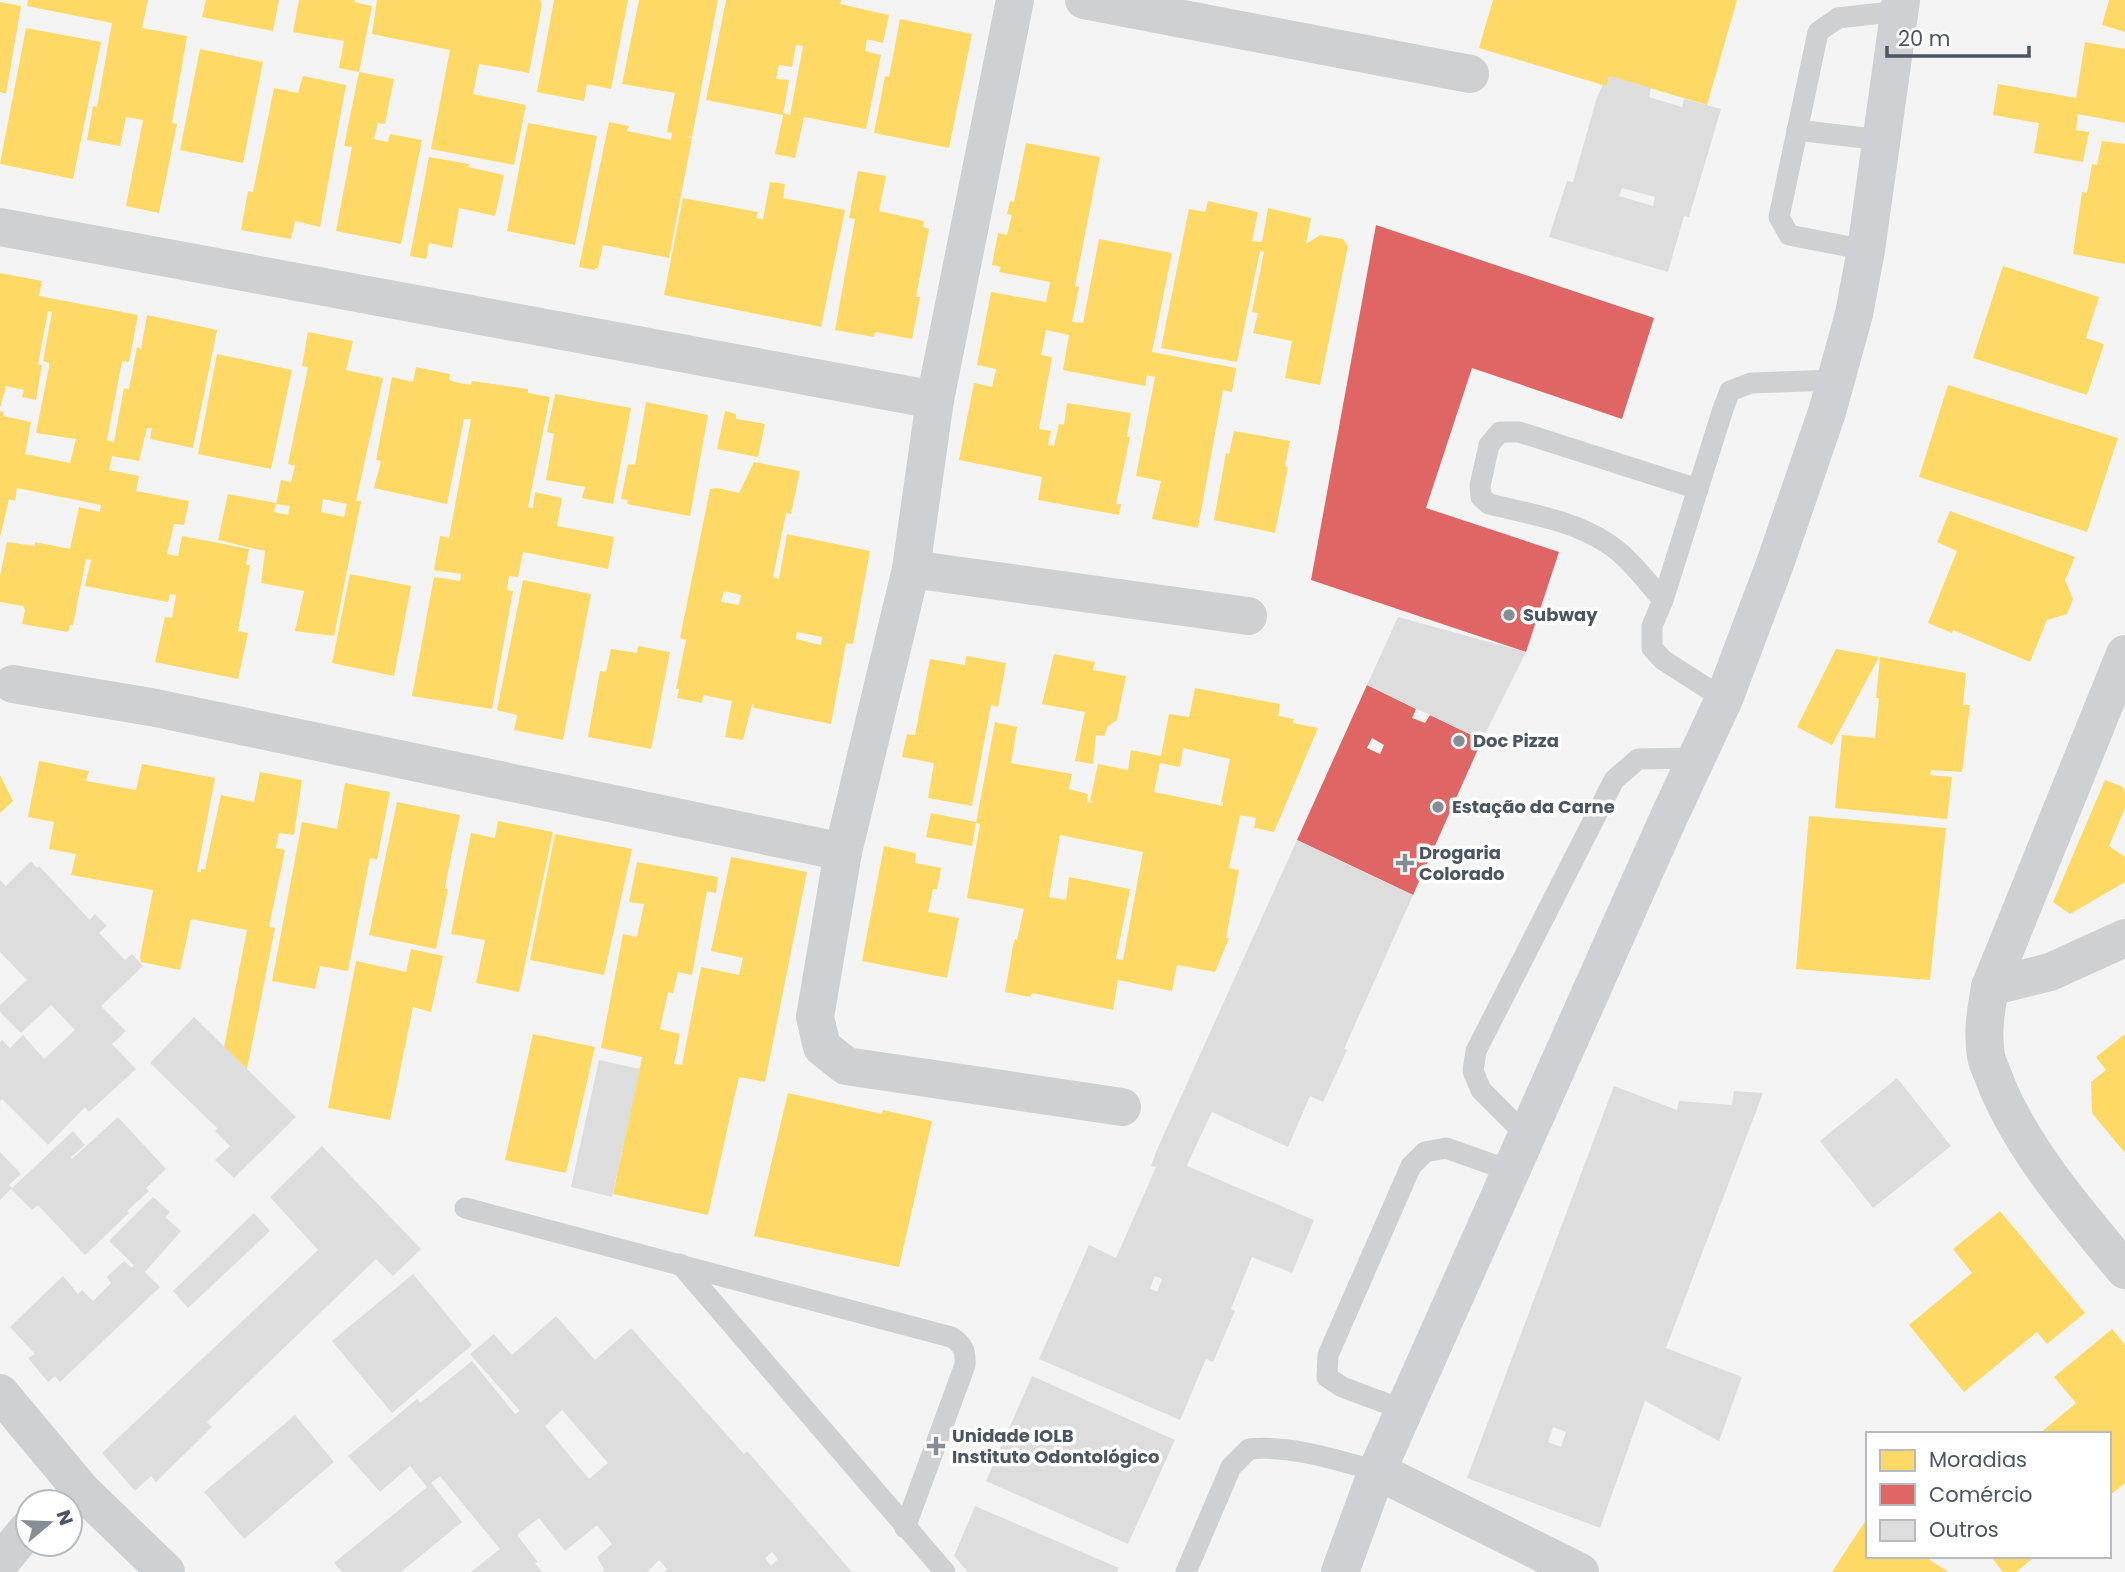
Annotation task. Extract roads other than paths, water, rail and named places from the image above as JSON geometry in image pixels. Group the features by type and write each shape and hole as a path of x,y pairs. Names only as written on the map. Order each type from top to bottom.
{"street":[{"path":"1015,0 935,400 911,569 843,852 815,1017 822,1047 846,1066 1122,1107"},
{"path":"1084,0 1470,74"},
{"path":"1340,1572 1377,1471 1724,699 1776,561 1836,380 1854,314 1866,250 1900,6"},
{"path":"0,228 935,400"},
{"path":"911,569 1248,616"},
{"path":"2125,654 1990,986 1983,1027 1986,1058 2004,1100 2027,1141 2082,1219 2125,1270"},
{"path":"13,684 151,707 843,852"},
{"path":"1990,986 2050,972 2125,938"},
{"path":"0,1393 82,1491 166,1572"},
{"path":"1377,1471 1580,1572"},
{"path":"0,1563 14,1546"}],"lane":[{"path":"1866,250 1789,235 1779,217 1818,32 1838,18 1900,6"},
{"path":"1797,130 1881,141"},
{"path":"1724,699 1663,660 1652,648 1651,626 1663,600 1730,391 1751,383 1836,380"},
{"path":"1663,600 1608,543 1568,523 1489,504 1480,497 1489,446 1500,432 1518,432 1698,489"},
{"path":"1527,1136 1481,1090 1473,1072 1476,1051 1614,780 1639,759 1696,758"},
{"path":"1404,1410 1342,1387 1327,1377 1328,1355 1411,1166 1425,1152 1446,1148 1511,1171"},
{"path":"465,1209 951,1337 961,1343 966,1353 965,1365 905,1528"},
{"path":"680,1264 945,1572"},
{"path":"1186,1572 1231,1467 1249,1448 1270,1447 1377,1471"}],"place":[{"name":"Subway","path":"1509,615"},
{"name":"Doc Pizza","path":"1459,741"},
{"name":"Estação da Carne","path":"1438,807"},
{"name":"Drogaria Colorado","path":"1405,863"},
{"name":"Unidade IOLB Instituto Odontológico","path":"936,1446"}]}
